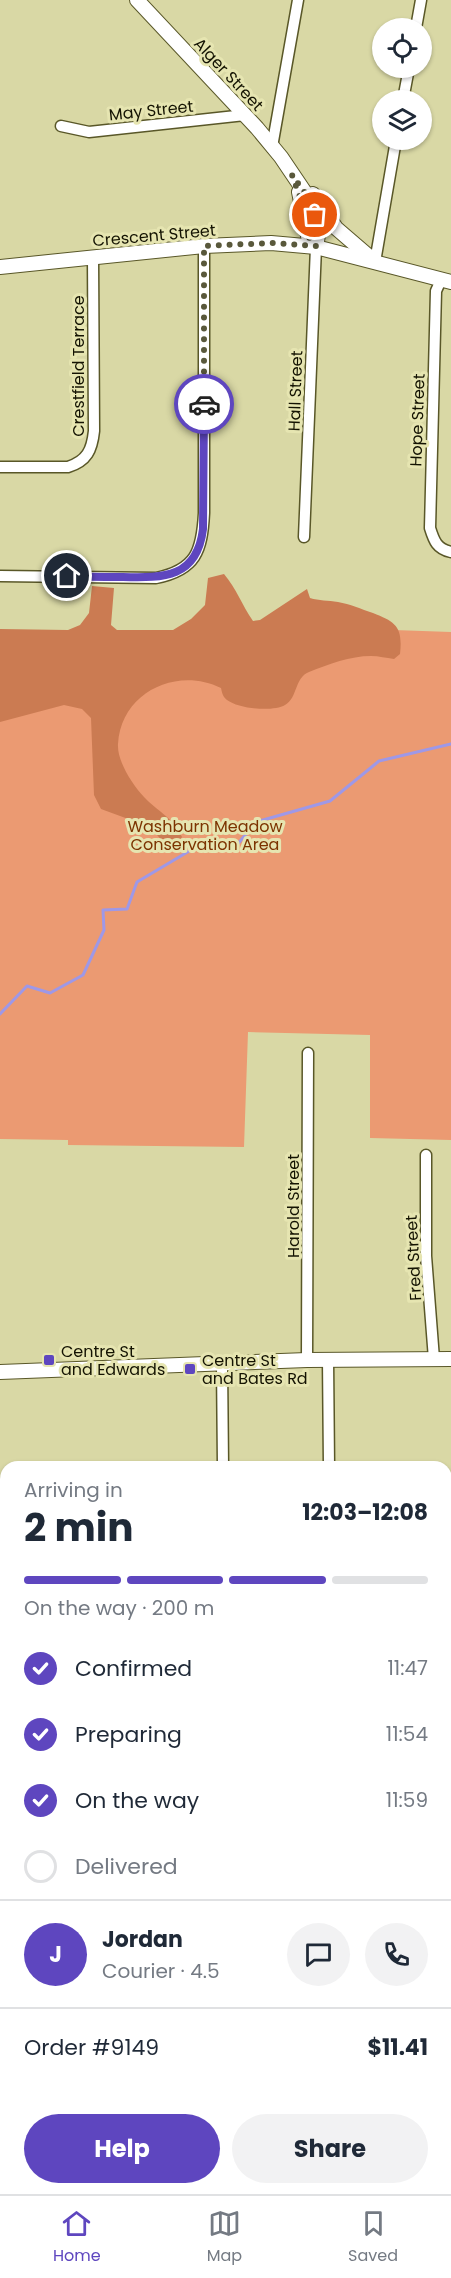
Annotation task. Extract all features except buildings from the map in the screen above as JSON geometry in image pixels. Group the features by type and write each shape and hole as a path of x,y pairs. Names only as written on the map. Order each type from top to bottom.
{"main road":[{"name":"Alger Street","path":"137,0 272,147 308,197 315,215 318,235 316,246"},
{"path":"292,175 308,185 336,228 375,262"},
{"name":"Crescent Street","path":"0,267 204,246 271,243 316,246 446,281"},
{"path":"0,1372 328,1359 451,1359"}],"street":[{"path":"272,147 298,0"},
{"path":"417,18 420,0"},
{"name":"May Street","path":"61,126 89,132 245,116"},
{"path":"375,262 394,150"},
{"path":"0,576 156,578 179,570 196,556 201,545 204,513 204,246"},
{"name":"Hall Street","path":"304,537 316,246"},
{"name":"Crestfield Terrace","path":"0,467 68,467 78,464 91,450 94,431 93,257"},
{"name":"Hope Street","path":"446,281 436,291 430,528 435,544 451,552"},
{"name":"Harold Street","path":"307,1360 308,1053"},
{"name":"Fred Street","path":"426,1155 426,1256 434,1359"},
{"path":"328,1359 329,1461"},
{"path":"222,1364 223,1461"}],"green space":[{"name":"Washburn Meadow Conservation Area","path":"365,629 451,632 451,1140 370,1138 370,1035 248,1032 244,1147 68,1145 68,1140 0,1139 0,635"}],"shaded area":[{"path":"224,574 253,621 260,620 307,589 310,598 351,605 381,616 392,623 399,632 400,654 394,659 374,656 355,657 309,672 301,679 289,702 280,707 239,706 226,699 221,688 204,682 187,680 170,682 154,688 140,698 129,710 121,726 118,751 126,772 135,786 179,830 182,837 178,843 165,844 150,827 101,809 94,795 91,718 82,709 64,705 0,722 0,629 68,630 80,625 89,613 92,586 114,588 111,625 117,630 173,630 191,619 205,605 208,578"}],"waterway":[{"path":"0,1014 27,986 50,993 83,975 104,930 103,910 127,909 137,882 196,847 237,845 256,822 330,801 379,761 451,744"}],"way so far":[{"path":"204,404 204,246 271,243 316,246 308,236 301,200 292,175 308,197 315,215"}],"place":[{"name":"Centre St and Edwards","path":"49,1360"},
{"name":"Centre St and Bates Rd","path":"190,1369"}],"route":[{"path":"67,576 156,578 179,570 196,556 201,545 203,529 204,404"}]}
